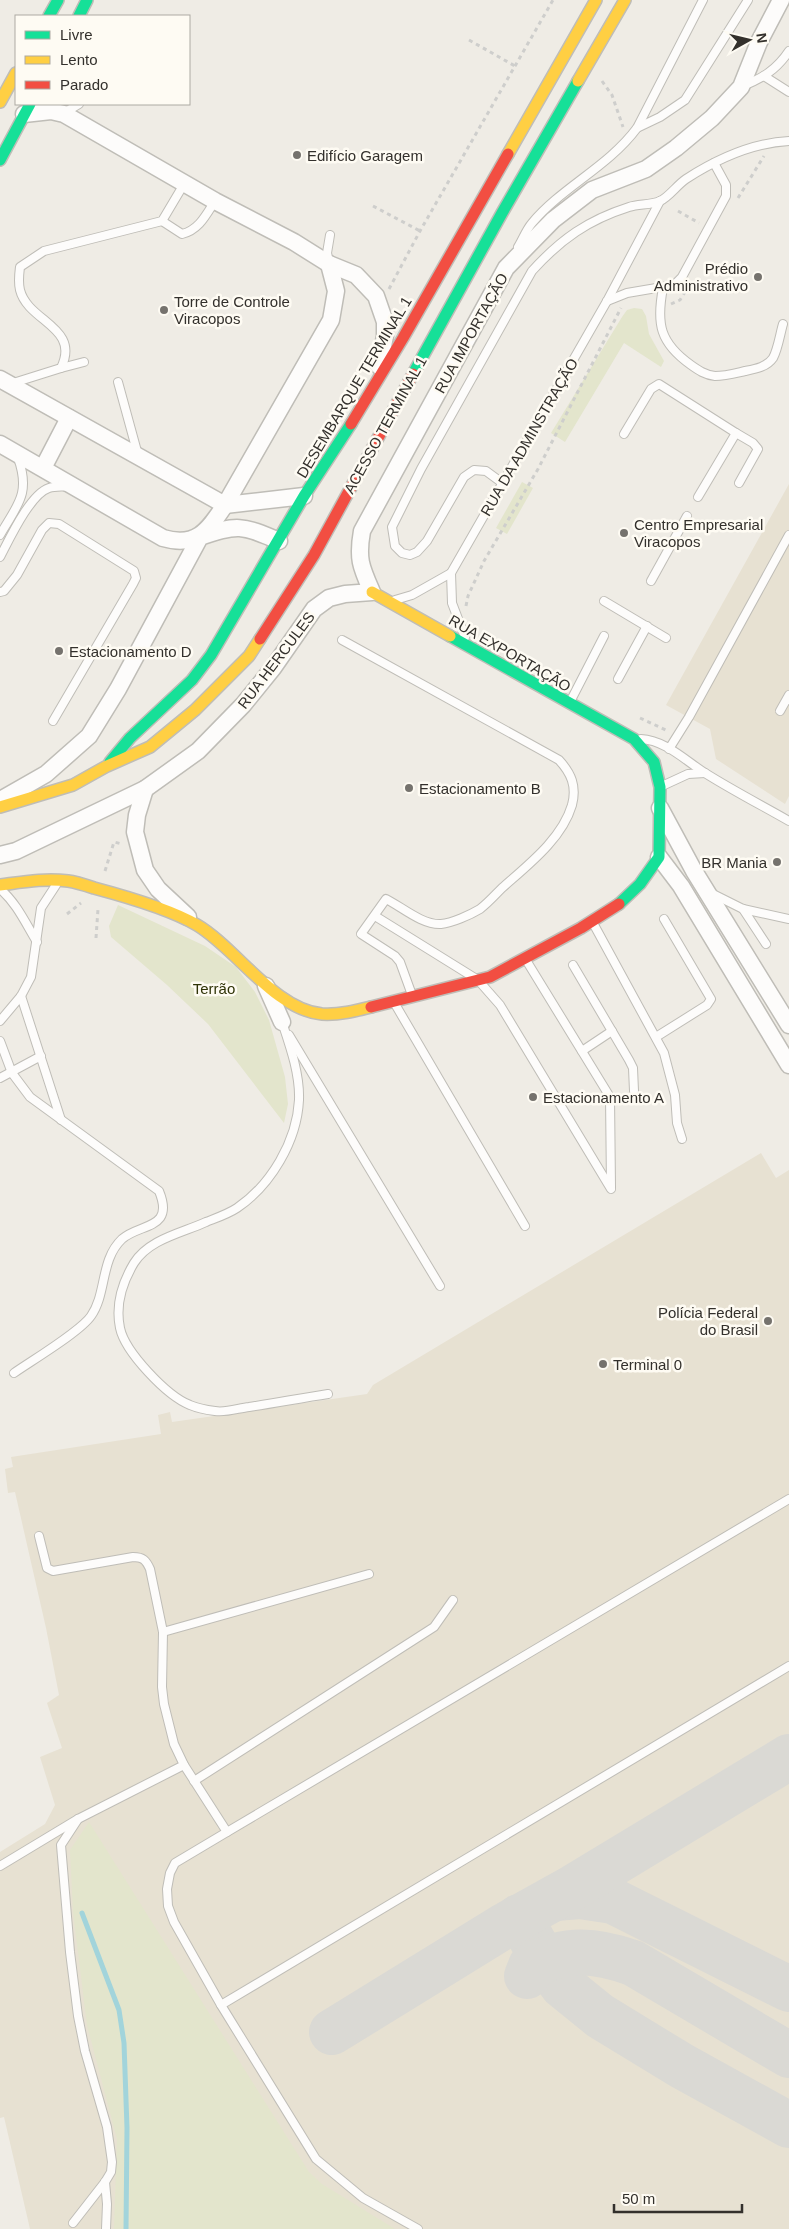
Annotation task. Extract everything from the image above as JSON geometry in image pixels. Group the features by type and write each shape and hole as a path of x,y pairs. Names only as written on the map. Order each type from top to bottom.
{"main road":[{"path":"50,15 58,0"},
{"path":"79,15 88,0"},
{"name":"DESEMBARQUE TERMINAL 1","path":"107,766 130,738 192,680 212,655 304,496 367,399 596,0"},
{"name":"ACESSO TERMINAL 1","path":"0,807 73,785 107,766 150,747 195,710 249,656 314,555 502,213 625,0"},
{"path":"0,102 15,75"},
{"path":"0,160 27,109"},
{"name":"RUA EXPORTAÇÃO","path":"372,592 569,704 634,738"},
{"path":"0,887 34,880 69,881 152,906 197,924 232,953 266,986 297,1006 320,1014 339,1014 394,1002 490,977 618,905 640,884 659,857 660,787 654,762 634,738"}],"street":[{"name":"RUA IMPORTAÇÃO","path":"372,592 361,566 359,551 362,531 506,268 553,220 592,190 646,169 659,161 712,118 741,87 759,42 780,0"},
{"path":"27,109 64,114 184,184 294,242 329,264 356,275 372,291 381,305 385,322 385,336 380,362 367,399"},
{"path":"0,800 46,774 89,736 118,689 200,537 225,505 331,320 336,290 329,264"},
{"path":"4,382 225,505 304,496"},
{"path":"43,468 69,418"},
{"path":"0,444 163,538 176,542 236,527 253,530 279,541"},
{"name":"RUA HERCULES","path":"145,789 198,751 243,706 274,668 314,609 330,598 345,594 372,592"},
{"path":"145,789 137,816 135,832 145,870 158,889 197,924"},
{"path":"0,856 16,851 145,789"},
{"path":"660,807 706,891 789,1025"},
{"path":"659,857 681,886 789,1066"},
{"path":"266,986 282,1022"}],"lane":[{"path":"506,268 531,224 569,189 599,167 628,140 637,128 703,0"},
{"path":"637,128 660,117 685,100 748,0"},
{"path":"741,87 764,76 781,63 789,51"},
{"path":"764,76 789,92"},
{"path":"64,114 78,105"},
{"path":"502,482 486,471 474,470 464,477 427,542 417,552 410,555 402,553 396,546 392,537 392,527 421,469 532,272 554,248 586,224 633,206 660,201 684,180 736,152 773,142 789,142"},
{"path":"607,301 627,293 674,285 682,276 726,196 726,185 714,163"},
{"path":"162,222 184,184"},
{"path":"61,368 66,356 64,341 20,292 20,267 44,251 162,222 182,234 191,232 198,226 215,201"},
{"name":"RUA DA ADMINSTRAÇÃO","path":"451,573 607,301 660,201"},
{"path":"329,264 327,253 330,236"},
{"path":"663,288 660,304 662,326 666,341 675,353 703,373 714,376 726,375 767,364 773,358 783,324"},
{"path":"4,382 84,362"},
{"path":"118,382 138,458"},
{"path":"624,434 651,389 659,384 753,443 758,449 739,483"},
{"path":"698,497 736,433"},
{"path":"0,535 22,497 25,483 16,454"},
{"path":"0,557 17,526 38,496 48,488 73,486"},
{"path":"651,581 687,516"},
{"path":"0,592 4,591 14,579 42,530 49,523 59,524 134,571 136,578 133,584 53,721"},
{"path":"669,749 789,535"},
{"path":"391,602 412,595 451,573 452,604 469,646"},
{"path":"604,601 618,609 633,614 666,638"},
{"path":"613,618 618,609"},
{"path":"618,679 647,626"},
{"path":"569,704 604,636"},
{"path":"342,640 559,760 572,778 574,789 572,804 555,836 534,859 479,909 441,924 428,922 386,899 361,934 395,956 400,962 413,997"},
{"path":"780,711 789,695"},
{"path":"634,738 649,739 669,749 705,773 789,821"},
{"path":"660,787 688,774 705,773"},
{"path":"0,1021 21,996 31,978 41,908 59,881"},
{"path":"0,887 37,942"},
{"path":"706,891 743,909 786,919 789,926"},
{"path":"743,909 766,944"},
{"path":"375,916 478,980 500,1005 611,1189 610,1096 525,958"},
{"path":"656,1037 707,1005 711,999 664,919"},
{"path":"592,921 656,1037 668,1068 675,1095 677,1123 682,1139"},
{"path":"573,965 633,1068 634,1091"},
{"path":"21,996 61,1120"},
{"path":"394,1002 525,1226"},
{"path":"282,1022 440,1286"},
{"path":"282,1022 291,1048 299,1098 297,1116 280,1161 252,1196 236,1209 170,1236 153,1245 136,1261 122,1285 118,1304 120,1329 130,1350 150,1373 162,1386 189,1405 218,1412 328,1394"},
{"path":"582,1051 612,1031"},
{"path":"0,1041 12,1073 30,1098 160,1191 164,1203 162,1214 154,1225 140,1229 122,1240 107,1264 98,1302 90,1317 14,1373"},
{"path":"0,1078 41,1056"},
{"path":"418,2229 364,2198 316,2159 221,2005 174,1922 168,1906 167,1889 170,1873 175,1863 789,1499"},
{"path":"39,1536 47,1568 53,1571 133,1557 141,1557 146,1560 150,1569 163,1632 162,1687 164,1704 174,1744 184,1765 227,1832"},
{"path":"163,1632 369,1574"},
{"path":"194,1781 434,1627 453,1600"},
{"path":"221,2005 789,1666"},
{"path":"0,1866 78,1819 184,1765"},
{"path":"73,2223 105,2182 110,2172 111,2148 85,2051 78,2016 61,1846 78,1819"},
{"path":"105,2182 107,2204 106,2229"}],"path":[{"path":"381,305 420,231 552,0"},
{"path":"469,40 515,66"},
{"path":"600,78 612,96 618,117 624,129"},
{"path":"373,206 420,231"},
{"path":"678,211 707,227"},
{"path":"465,612 468,596 484,561 538,469 615,318 622,306 627,304"},
{"path":"633,716 653,723 678,736"},
{"path":"96,938 99,889 114,842 139,850"}],"shaded area":[{"path":"789,484 789,796 785,804 716,759 710,729 666,705"},
{"path":"761,1153 776,1178 789,1170 789,2229 30,2229 4,2117 0,2118 0,1852 45,1824 55,1805 40,1757 62,1748 47,1703 59,1695 46,1628 15,1492 8,1493 5,1469 13,1467 11,1457 161,1434 158,1415 170,1412 172,1422 367,1394 373,1385"}],"green space":[{"path":"634,308 642,309 646,316 649,334 664,361 661,367 624,343 565,442 551,433 622,317 627,310"},
{"path":"522,482 533,488 507,534 496,528"},
{"name":"Terrão","path":"118,905 205,946 236,967 255,992 269,1020 285,1077 288,1104 284,1123 208,1024 167,985 111,937 109,926"},
{"path":"89,1822 309,2172 322,2184 395,2229 114,2229 117,2139 87,2025 73,1912 70,1850"}],"waterway":[{"path":"82,1913 119,2010 124,2043 127,2128 126,2229"}],"taxiway":[{"path":"332,2032 504,1926 574,1887 789,1757"},
{"path":"555,1898 580,1896 613,1901 789,1989"},
{"path":"519,1917 543,1959 563,1986 600,2016 682,2066 789,2125"},
{"path":"527,1976 531,1966 569,1953 594,1953 633,1963 789,2055"}],"traffic: fast":[{"path":"50,15 58,0"},
{"path":"80,15 87,0"},
{"path":"413,374 578,81"},
{"path":"0,160 29,105"},
{"path":"110,762 130,738 192,680 211,655 304,496 351,424"},
{"path":"450,636 634,739 654,762 660,787 659,857 640,884 619,904"}],"traffic: slow":[{"path":"508,154 596,0"},
{"path":"578,81 625,0"},
{"path":"0,102 15,75"},
{"path":"372,592 450,636"},
{"path":"0,807 73,785 107,766 150,747 195,710 249,656 260,639"},
{"path":"0,885 42,880 68,881 147,904 186,919 212,935 272,990 288,1002 305,1010 322,1014 335,1014 371,1007"}],"traffic: jam":[{"path":"351,424 403,338 508,154"},
{"path":"260,639 314,555 413,374"},
{"path":"371,1007 490,977 581,928 619,904"}],"place":[{"name":"Edifício Garagem","path":"297,155"},
{"name":"Prédio Administrativo","path":"758,277"},
{"name":"Torre de Controle Viracopos","path":"164,310"},
{"name":"Centro Empresarial Viracopos","path":"624,533"},
{"name":"Estacionamento D","path":"59,651"},
{"name":"Estacionamento B","path":"409,788"},
{"name":"BR Mania","path":"777,862"},
{"name":"Estacionamento A","path":"533,1097"},
{"name":"Polícia Federal do Brasil","path":"768,1321"},
{"name":"Terminal 0","path":"603,1364"}]}
